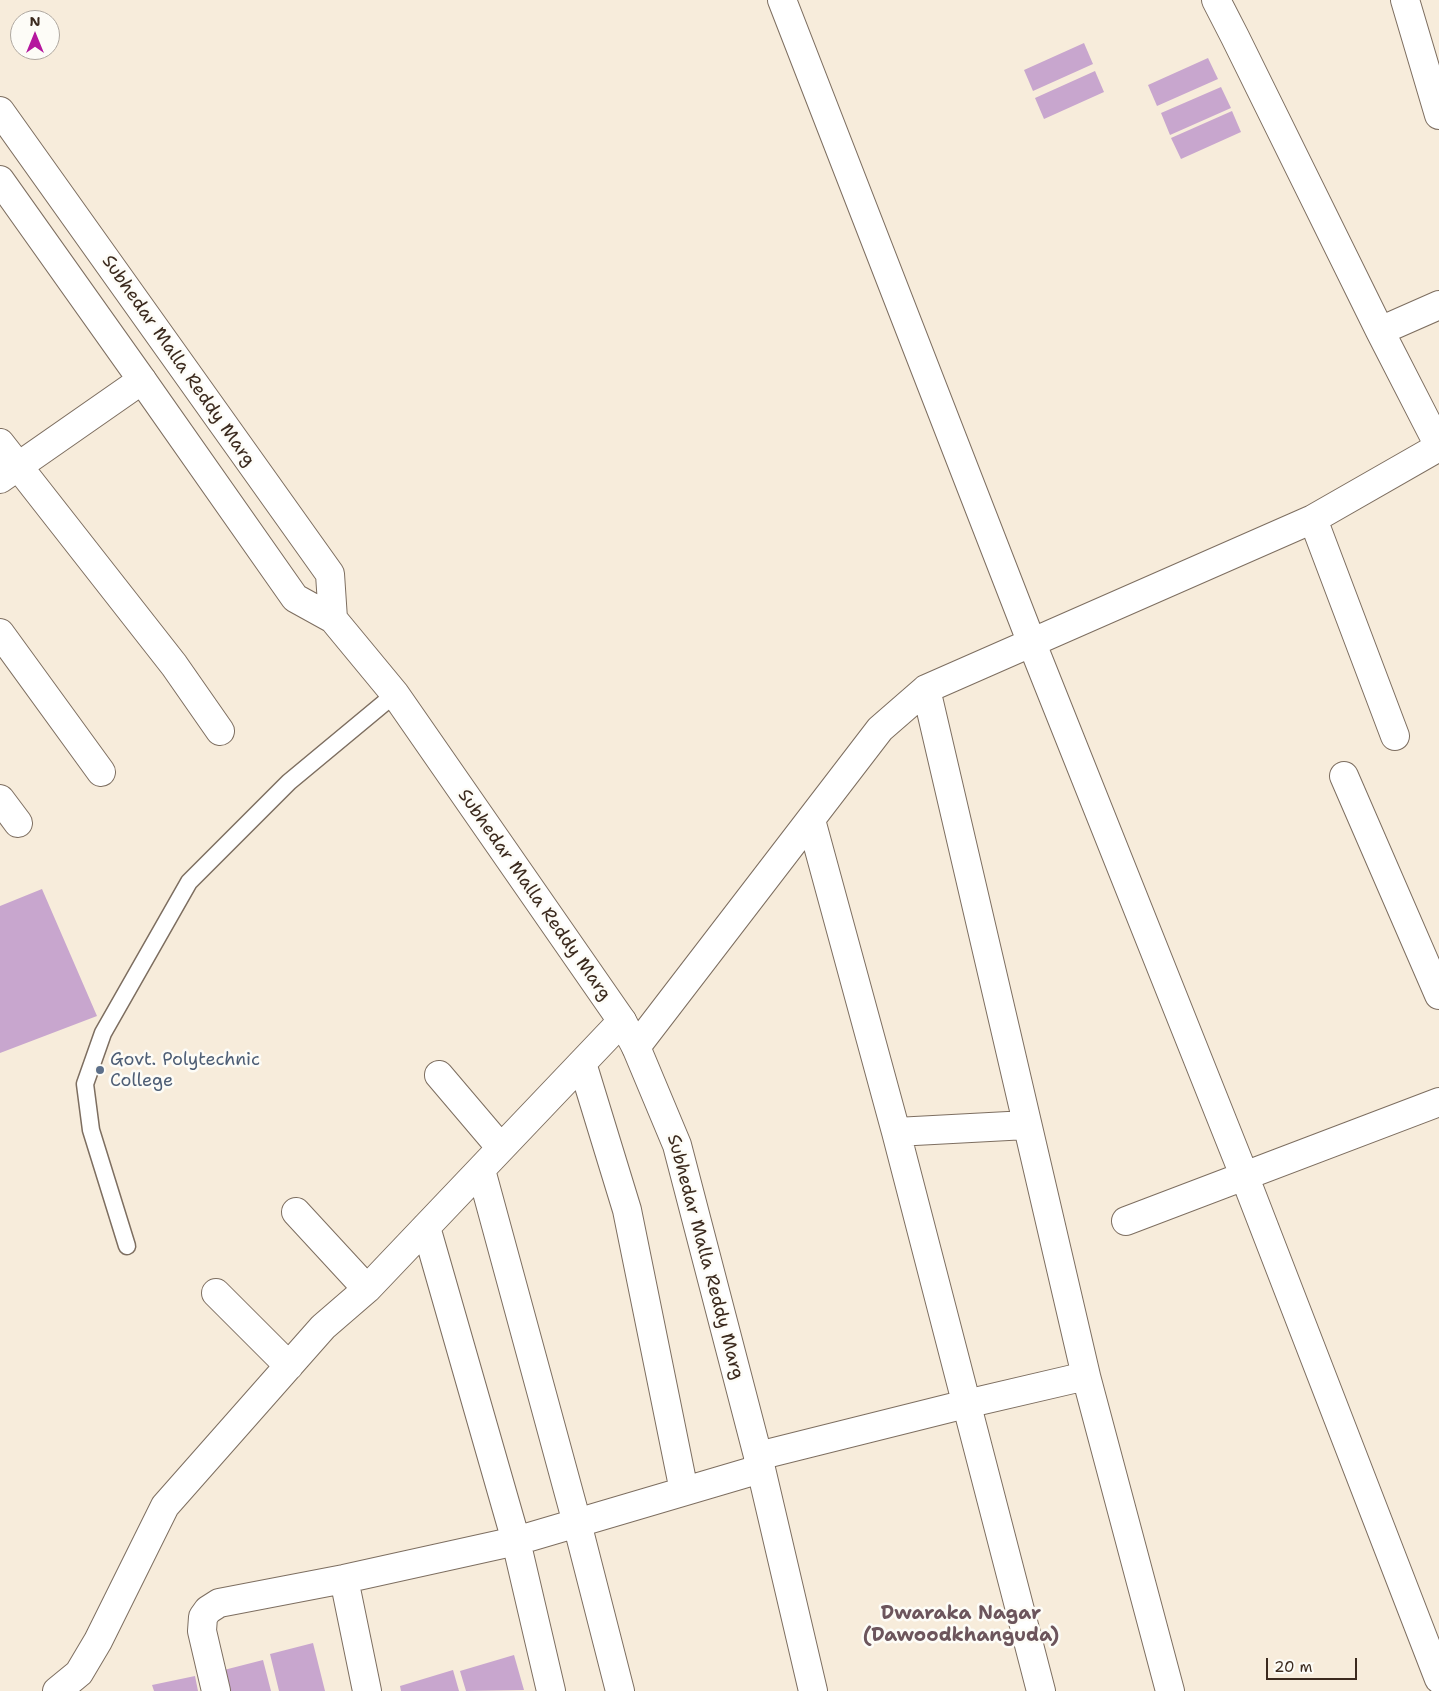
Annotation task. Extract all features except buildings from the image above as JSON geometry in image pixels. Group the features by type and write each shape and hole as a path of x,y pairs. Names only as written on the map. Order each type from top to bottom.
{"street":[{"path":"782,0 1031,641 1244,1175 1439,1679"},
{"path":"636,1046 880,729 926,689 1031,641 1313,519 1439,447 1431,416 1380,331 1216,0"},
{"path":"1405,0 1439,115"},
{"name":"Subhedar Malla Reddy Marg","path":"0,111 330,574 333,619"},
{"name":"Subhedar Malla Reddy Marg","path":"0,180 295,598 333,619 395,694 622,1022 636,1046 677,1145 759,1462 813,1691"},
{"path":"1380,331 1439,305"},
{"path":"9,472 142,380"},
{"path":"0,443 9,472 174,665 220,731"},
{"path":"1313,519 1395,736"},
{"path":"0,633 101,772"},
{"path":"926,689 1086,1376 1170,1691"},
{"path":"1344,776 1439,995"},
{"path":"0,799 18,823"},
{"path":"811,820 896,1132 1041,1691"},
{"path":"57,1691 79,1673 98,1641 164,1506 323,1327 367,1289 622,1022"},
{"path":"582,1063 626,1210 684,1491"},
{"path":"439,1075 501,1148"},
{"path":"1126,1221 1439,1102"},
{"path":"896,1132 1027,1125"},
{"path":"480,1170 577,1523 620,1691"},
{"path":"296,1212 367,1289"},
{"path":"426,1227 516,1540 551,1691"},
{"path":"216,1293 289,1366"},
{"path":"216,1691 202,1631 203,1617 208,1610 219,1603 344,1579 516,1540 684,1491 759,1462 966,1404 1086,1376"},
{"path":"344,1579 367,1691"}],"lane":[{"path":"127,1246 91,1130 85,1084 103,1033 189,882 289,782 395,694"}],"place":[{"name":"Govt. Polytechnic College","path":"100,1070"}],"district":[{"name":"Dwaraka Nagar (Dawoodkhanguda)","path":"961,1625"}]}
